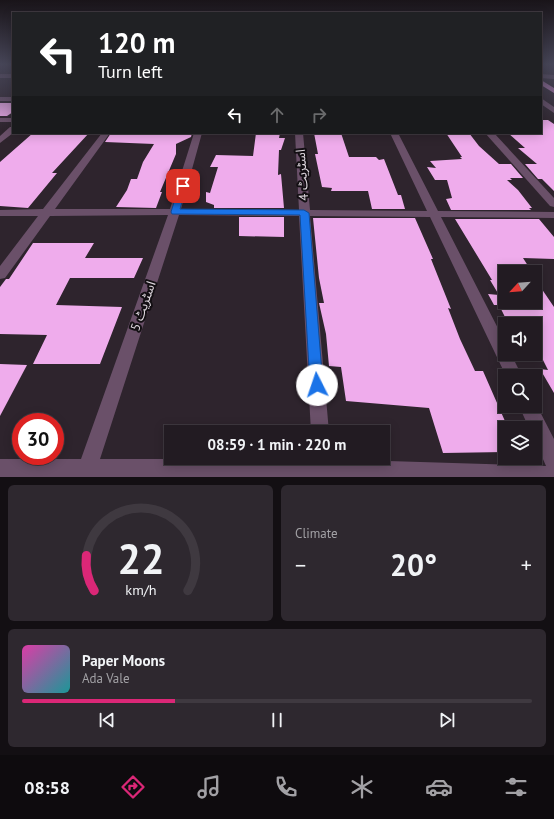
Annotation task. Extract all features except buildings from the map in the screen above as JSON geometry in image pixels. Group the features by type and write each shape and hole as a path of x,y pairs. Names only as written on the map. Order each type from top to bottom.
{"highway":[{"path":"542,92 554,101"}],"street":[{"path":"0,99 12,99"},
{"path":"542,100 554,101"},
{"path":"542,101 554,111"},
{"path":"0,120 12,120"},
{"path":"0,140 12,130"},
{"path":"0,275 105,134"},
{"name":"اسٹریٹ 5","path":"85,473 175,212 198,134"},
{"name":"اسٹریٹ 4","path":"299,134 319,425"},
{"path":"394,134 511,369"},
{"path":"490,134 554,204"},
{"path":"0,213 46,214 175,212 554,216"},
{"path":"531,413 554,460"},
{"path":"0,470 85,473 323,468 554,476"}],"route":[{"path":"183,186 175,212 304,213 317,385"}]}
